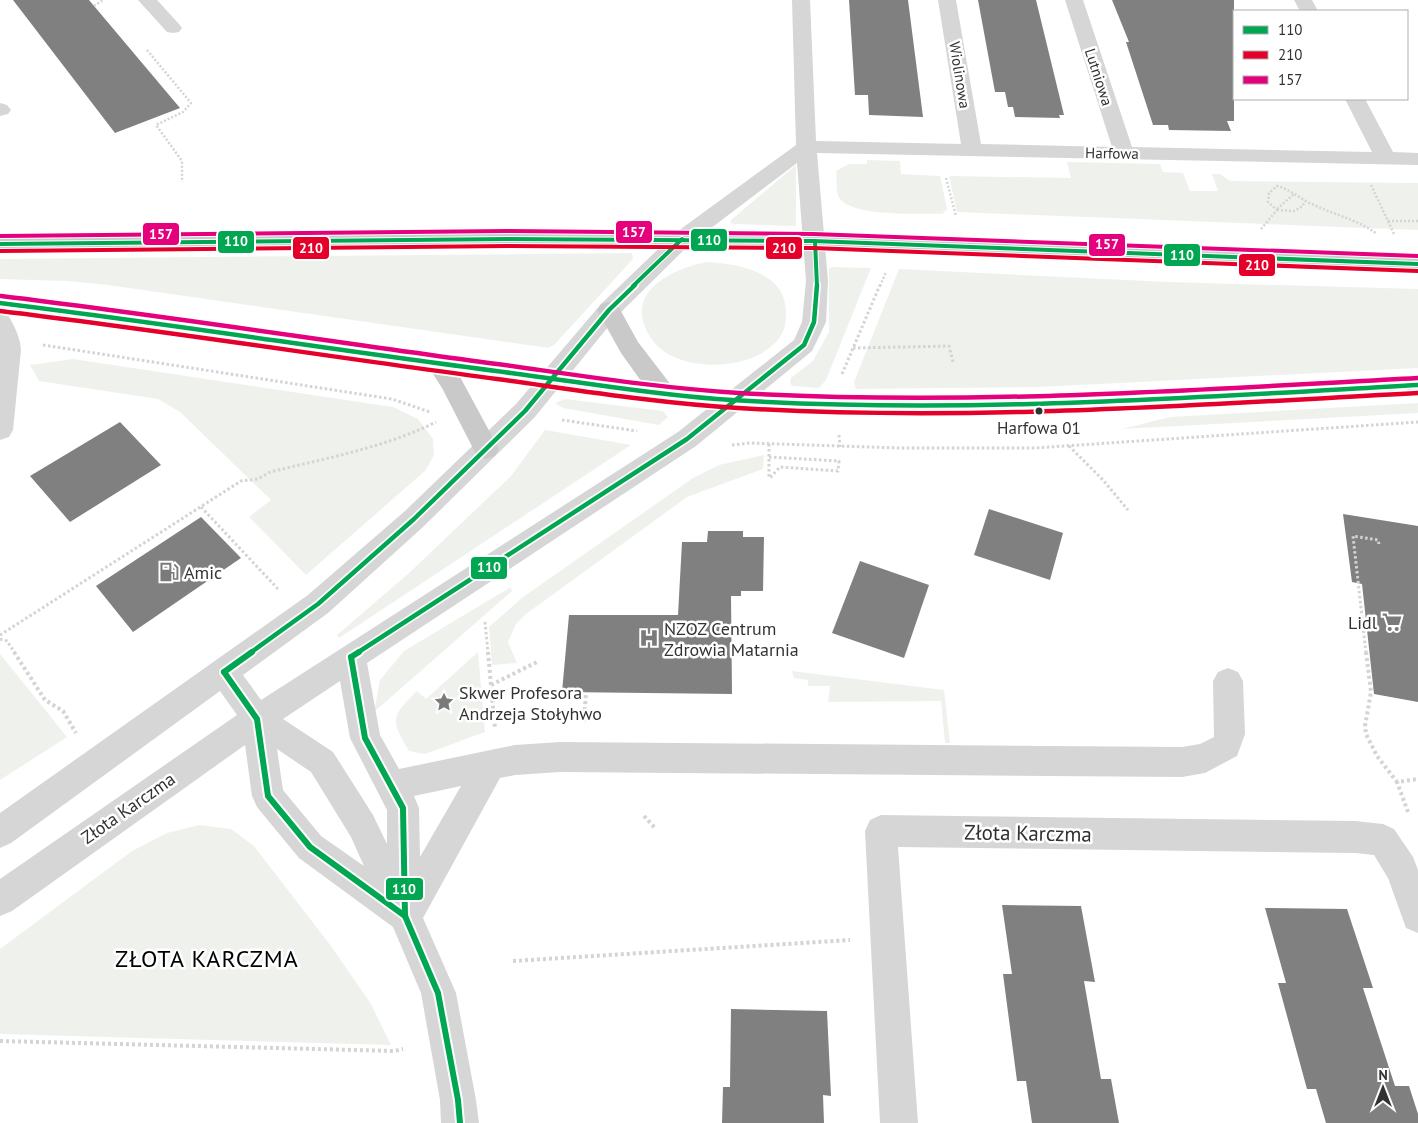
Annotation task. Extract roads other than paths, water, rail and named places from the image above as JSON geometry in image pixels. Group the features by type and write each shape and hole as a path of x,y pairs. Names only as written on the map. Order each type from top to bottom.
{"main road":[{"path":"0,244 314,240 682,239 815,241 1418,264"},
{"path":"0,304 101,314 553,379 736,400 838,405 1027,405 1418,385"},
{"path":"609,310 630,347 664,393"},
{"path":"438,363 452,384 486,450"}],"street":[{"path":"147,0 173,28"},
{"path":"801,0 806,147 815,241"},
{"name":"Wiolinowa","path":"947,0 972,151"},
{"name":"Lutniowa","path":"1074,0 1124,154"},
{"path":"1356,100 1386,158"},
{"path":"0,832 318,604 414,520 525,411 609,310 682,239 806,147"},
{"name":"Harfowa","path":"806,147 1418,159"},
{"name":"Złota Karczma","path":"0,899 257,718 687,439 736,400 804,344 814,322 817,281 815,241"},
{"path":"0,321 8,338 9,350 0,430"},
{"path":"351,657 365,738 403,808 405,916"},
{"path":"224,672 257,718 322,762 362,826 405,916 438,993 458,1100 460,1123"},
{"path":"392,786 515,760 560,757 1182,762 1205,758 1226,746 1230,734 1228,681"},
{"path":"257,718 268,796 310,847 405,916"},
{"path":"405,916 490,766"},
{"name":"Złota Karczma","path":"900,1123 881,832 1354,837 1382,840 1401,869 1418,916"}],"place":[{"name":"Harfowa 01","path":"1039,411"},
{"name":"Amic","path":"169,572"},
{"name":"Lidl","path":"1392,622"},
{"name":"NZOZ Centrum Zdrowia Matarnia","path":"649,638"},
{"name":"Skwer Profesora Andrzeja Stołyhwo","path":"444,702"}],"district":[{"name":"ZŁOTA KARCZMA","path":"207,958"}]}
